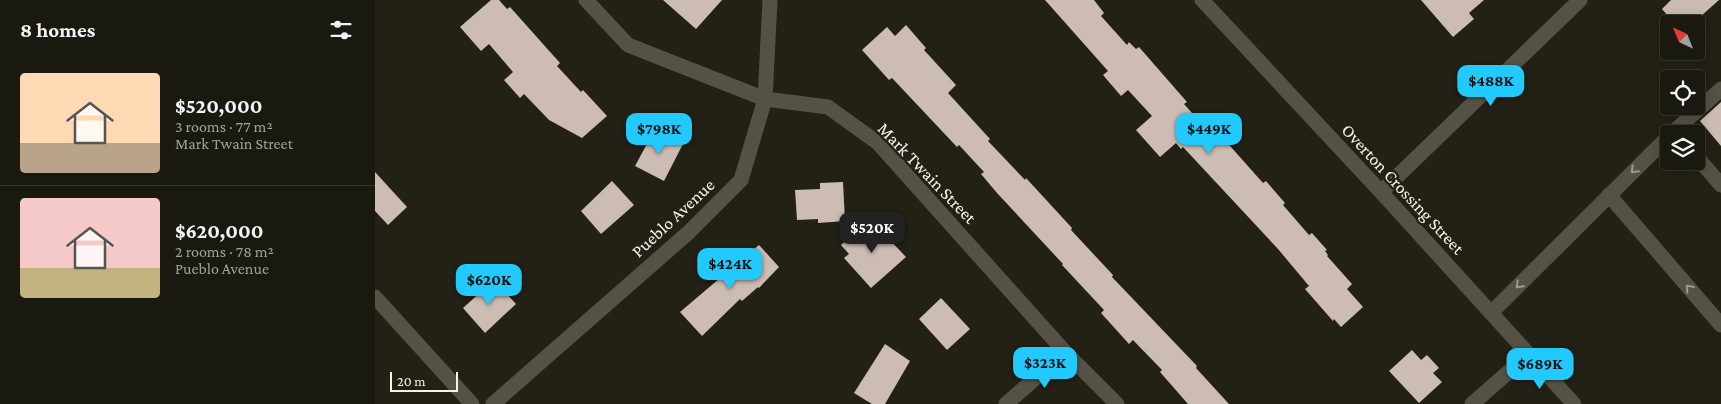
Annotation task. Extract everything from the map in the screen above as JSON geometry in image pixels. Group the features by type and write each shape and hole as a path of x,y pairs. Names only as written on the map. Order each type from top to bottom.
{"street":[{"name":"Mark Twain Street","path":"586,0 627,45 765,99 828,107 878,143 1065,352 1117,404"},
{"name":"Pueblo Avenue","path":"493,404 689,232 741,180 765,99 770,0"},
{"name":"Overton Crossing Street","path":"1202,0 1381,192 1574,404"},
{"path":"1381,192 1580,0"},
{"path":"1682,125 1721,89"},
{"path":"1491,313 1660,146"},
{"path":"1705,166 1721,185"},
{"path":"1609,195 1721,325"},
{"path":"375,298 472,404"},
{"path":"1006,404 1065,352"},
{"path":"1472,404 1528,355"}],"building":[{"path":"491,0 499,0 507,9 510,7 560,63 557,66 607,116 582,138 549,120 524,94 520,98 504,80 513,72 489,44 481,51 460,27"},
{"path":"663,0 722,0 696,29"},
{"path":"1045,0 1094,0 1104,13 1101,16 1127,45 1129,42 1136,49 1139,47 1187,102 1184,104 1210,133 1213,131 1221,140 1223,138 1263,183 1266,181 1285,203 1283,205 1309,235 1312,233 1327,250 1325,251 1327,256 1352,284 1347,289 1363,307 1341,327 1334,319 1333,321 1305,289 1309,286 1278,249 1183,147 1181,149 1176,143 1160,157 1136,130 1152,116 1128,90 1121,96 1103,75 1108,71"},
{"path":"1421,0 1484,0 1469,13 1474,19 1453,37"},
{"path":"1671,0 1719,0 1702,15 1667,15 1662,9"},
{"path":"906,25 926,48 924,50 956,85 948,93 990,139 988,141 1025,180 1026,178 1072,228 1071,230 1113,275 1112,277 1197,366 1196,368 1229,404 1188,404 1160,372 1162,370 1133,340 1129,344 1101,313 1104,310 997,193 981,174 984,172 959,145 957,147 892,78 889,80 862,50 887,27 895,36"},
{"path":"1721,102 1721,146 1705,125 1700,121"},
{"path":"655,129 683,144 664,181 635,166"},
{"path":"375,172 407,207 388,225 375,211"},
{"path":"612,181 634,205 601,234 581,211"},
{"path":"843,182 845,221 818,223 818,219 797,220 795,190 820,189 820,183"},
{"path":"868,221 906,257 871,288 844,258 849,254 841,245"},
{"path":"759,245 779,267 759,288 742,301 740,299 702,336 680,312"},
{"path":"494,280 516,304 485,333 463,308"},
{"path":"941,298 970,329 947,350 919,319"},
{"path":"885,344 910,361 885,404 872,404 854,393"},
{"path":"1412,350 1421,360 1427,355 1439,368 1433,373 1442,382 1419,403 1389,371"}]}
